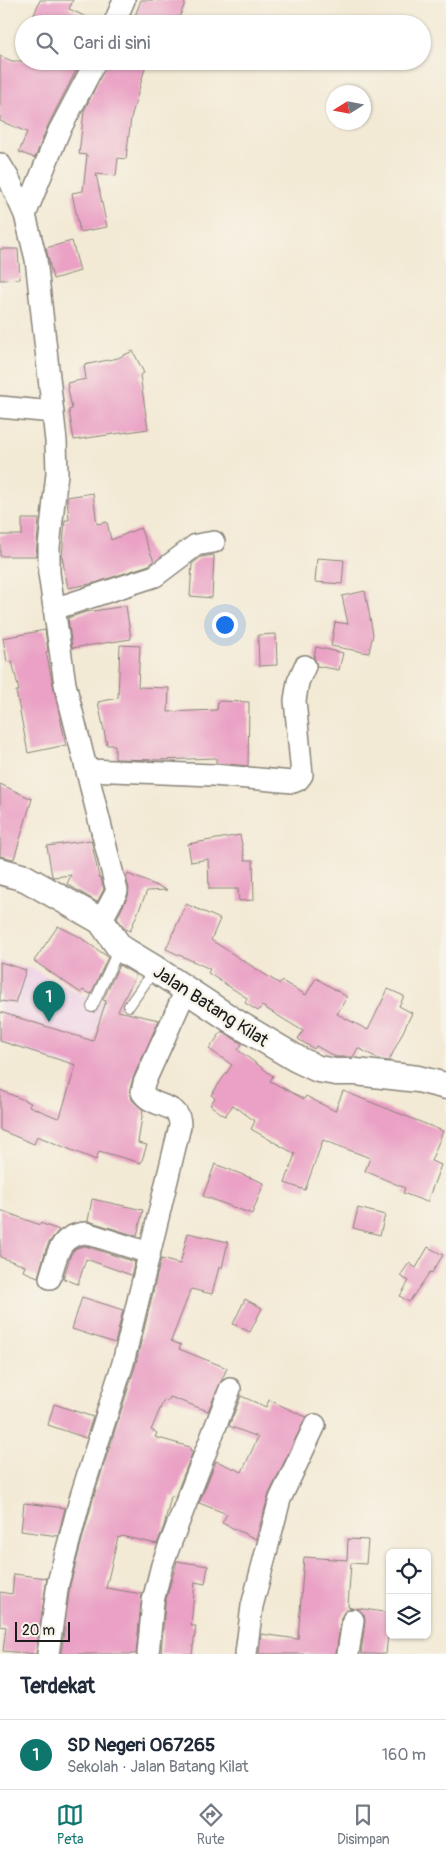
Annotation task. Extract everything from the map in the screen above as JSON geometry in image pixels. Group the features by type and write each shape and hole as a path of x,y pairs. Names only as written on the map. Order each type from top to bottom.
{"street":[{"path":"118,15 124,0"},
{"path":"25,214 59,131 91,70"},
{"path":"0,164 25,214 36,259 53,412 57,472 49,547 49,573 65,684 117,891 101,921"},
{"path":"0,407 53,412"},
{"path":"54,609 155,576 196,544 214,542"},
{"path":"88,770 213,775 293,782 298,780 302,775 295,700 298,682 305,666"},
{"name":"Jalan Batang Kilat","path":"0,871 25,878 101,921 120,948 272,1046 318,1068 336,1072 356,1072 418,1079 446,1086"},
{"path":"48,1654 58,1582 81,1496 123,1363 180,1126 181,1118 176,1112 146,1099 142,1092 144,1082 186,990"},
{"path":"50,1278 60,1245 67,1238 76,1234 86,1233 149,1253"},
{"path":"148,1654 153,1601 162,1565 230,1388"},
{"path":"246,1654 252,1606 280,1499 315,1425"},
{"path":"348,1654 353,1620"}],"lane":[{"path":"92,1007 120,948"},
{"path":"129,1006 155,969"}],"shaded area":[{"path":"0,961 31,968 80,994 104,1002 83,1071 0,1042"}],"building":[{"path":"40,0 73,0 69,9 82,15 34,15"},
{"path":"141,0 186,0 180,15 135,15"},
{"path":"0,56 15,61 15,70 76,70 48,125 35,158 19,152 27,132 0,121"},
{"path":"104,70 144,70 131,118 126,159 118,158 116,176 96,174 107,227 80,232 72,193 83,191 87,155 79,154 84,111"},
{"path":"72,241 80,271 53,279 46,248"},
{"path":"0,249 18,249 20,279 0,280"},
{"path":"133,351 144,373 140,375 148,429 74,440 69,410 72,409 67,383 86,379 84,365 118,358"},
{"path":"93,493 97,524 107,522 111,540 140,528 154,561 149,565 95,583 68,588 62,557 65,520 69,520 67,497"},
{"path":"22,519 39,519 36,556 0,556 0,535 22,535"},
{"path":"214,555 212,598 190,596 192,564 201,557"},
{"path":"317,558 344,560 342,584 315,582"},
{"path":"365,591 373,634 369,653 331,646 335,622 348,624 342,596"},
{"path":"126,606 131,639 72,648 68,618 86,612"},
{"path":"45,630 48,651 46,652 66,745 28,753 16,691 19,691 12,661 7,662 3,638"},
{"path":"276,634 277,665 259,666 258,635"},
{"path":"120,645 140,646 138,687 169,688 168,712 217,710 218,701 249,702 248,766 216,763 216,758 115,759 115,745 107,745 98,702 118,698"},
{"path":"316,647 343,653 339,670 317,666 314,657"},
{"path":"0,784 32,799 14,859 0,856"},
{"path":"240,835 245,860 253,860 254,900 239,901 238,889 209,889 208,859 191,862 188,844"},
{"path":"91,840 99,877 104,889 97,902 67,884 71,875 52,876 47,846"},
{"path":"128,874 167,890 147,891 130,931 125,929 117,918 128,896 129,888 126,878"},
{"path":"186,904 220,919 211,940 280,984 282,981 306,995 316,978 347,997 337,1014 368,1030 388,989 404,996 399,1006 412,1013 389,1061 381,1060 358,1048 353,1057 336,1057 316,1046 314,1049 298,1039 303,1031 262,1006 258,1011 245,1003 247,998 208,973 210,969 166,949"},
{"path":"58,926 78,936 108,957 91,994 83,990 81,993 34,961"},
{"path":"0,962 26,970 15,1003 0,1001"},
{"path":"119,965 136,975 118,1011 159,1020 130,1089 132,1100 143,1110 138,1143 147,1145 141,1163 99,1151 96,1160 37,1136 34,1144 0,1130 0,1090 31,1103 29,1106 58,1118 60,1117 76,1065 0,1041 0,1012 93,1041 106,1001 103,1000"},
{"path":"222,1031 242,1044 238,1050 273,1076 270,1081 304,1099 306,1096 335,1111 343,1091 443,1131 431,1161 441,1165 427,1202 403,1193 405,1188 365,1171 370,1158 323,1140 305,1190 285,1183 295,1154 251,1129 255,1121 233,1105 225,1116 210,1105 215,1098 211,1095 232,1065 209,1049"},
{"path":"215,1164 264,1183 252,1214 203,1196"},
{"path":"92,1199 143,1210 137,1236 88,1221"},
{"path":"358,1208 385,1215 380,1235 353,1228"},
{"path":"0,1210 59,1230 46,1249 38,1277 23,1271 25,1266 0,1257"},
{"path":"188,1233 228,1242 222,1268 219,1267 212,1294 191,1289 171,1341 181,1345 179,1349 227,1368 208,1411 170,1397 168,1401 164,1400 151,1430 157,1433 155,1437 190,1447 190,1450 193,1451 175,1497 171,1496 164,1526 157,1544 121,1536 120,1538 118,1537 106,1588 142,1594 136,1654 61,1654 70,1585 93,1499 135,1367 161,1259 180,1264"},
{"path":"85,1246 135,1262 131,1275 86,1259 78,1284 63,1279 71,1254 76,1248"},
{"path":"428,1247 443,1255 432,1273 430,1272 409,1302 400,1296 409,1281 400,1276 409,1263 416,1268"},
{"path":"82,1297 123,1310 115,1343 72,1329"},
{"path":"245,1299 262,1308 250,1332 233,1324"},
{"path":"241,1396 266,1407 269,1400 306,1417 269,1494 256,1539 222,1523 227,1514 199,1503 216,1461 242,1472 258,1437 229,1426"},
{"path":"54,1404 93,1417 86,1438 48,1425"},
{"path":"24,1503 65,1508 58,1536 21,1531"},
{"path":"348,1539 368,1540 366,1564 351,1563 348,1607 352,1608 344,1612 341,1618 336,1654 259,1654 261,1634 298,1639 304,1557 347,1560"},
{"path":"177,1561 208,1566 205,1584 195,1582 191,1626 196,1626 192,1654 161,1654 165,1603"},
{"path":"14,1574 47,1578 36,1654 3,1651 6,1627 0,1626 0,1592 12,1594"},
{"path":"357,1608 386,1612 386,1654 361,1654 364,1615"}],"place":[{"name":"SD Negeri 067265","path":"49,1022"}]}
